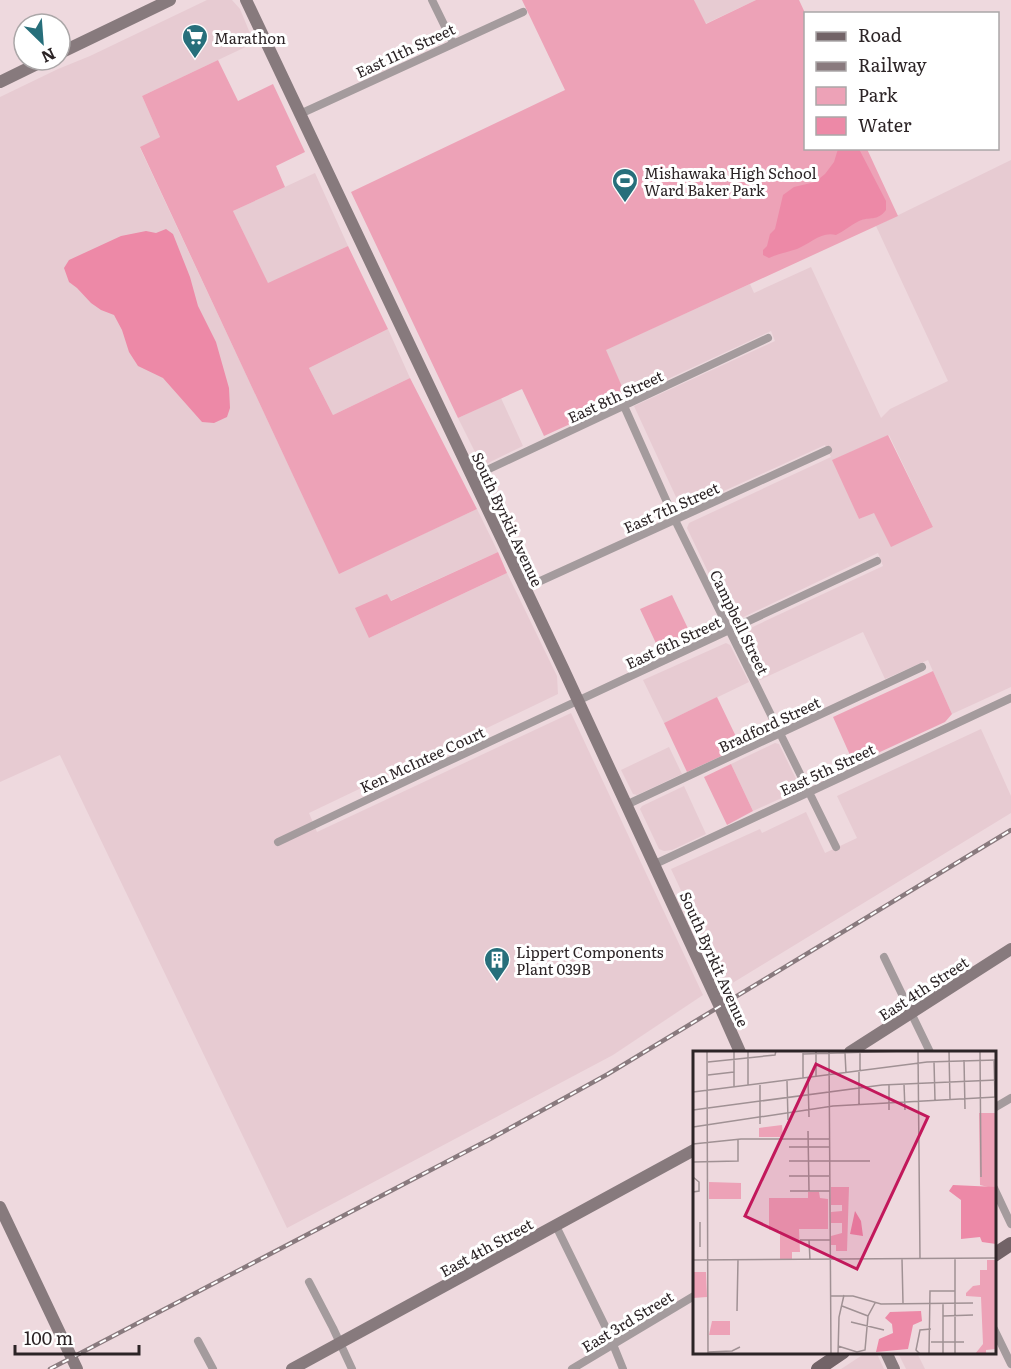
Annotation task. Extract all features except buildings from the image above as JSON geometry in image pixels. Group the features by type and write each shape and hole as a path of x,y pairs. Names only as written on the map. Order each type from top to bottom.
{"main road":[{"path":"996,1254 1011,1244"},
{"path":"818,1369 841,1354"}],"street":[{"path":"72,47 170,0"},
{"name":"South Byrkit Avenue","path":"246,0 655,864 739,1051"},
{"path":"432,0 453,43"},
{"name":"East 11th Street","path":"300,114 523,12"},
{"path":"0,82 20,72"},
{"name":"East 8th Street","path":"472,477 768,338"},
{"name":"Campbell Street","path":"624,406 675,520 836,847"},
{"name":"East 7th Street","path":"525,588 828,450"},
{"name":"East 6th Street","path":"578,701 877,561"},
{"name":"Bradford Street","path":"626,805 922,667"},
{"name":"East 5th Street","path":"655,864 1011,698"},
{"name":"Ken McIntee Court","path":"278,842 578,701"},
{"name":"East 4th Street","path":"853,1051 1011,949"},
{"path":"884,957 929,1051"},
{"path":"996,1107 1011,1098"},
{"name":"East 4th Street","path":"292,1369 693,1151"},
{"path":"996,1192 1011,1224"},
{"path":"0,1207 77,1369"},
{"path":"556,1226 623,1369"},
{"path":"309,1282 351,1369"},
{"name":"East 3rd Street","path":"572,1369 693,1297"},
{"path":"996,1333 1011,1364"},
{"path":"198,1341 213,1369"},
{"path":"886,1354 894,1369"}],"shaded area":[{"path":"207,0 232,0 240,9 254,43 142,96 160,137 140,148 339,573 477,509 498,552 390,601 386,594 369,638 507,573 557,676 558,694 309,813 317,832 571,713 703,995 613,1055 287,1228 60,755 0,782 0,97 52,72 72,72 72,63"},
{"path":"694,0 756,0 705,24"},
{"path":"1011,160 1011,687 952,714 928,660 885,679 863,632 760,680 740,638 744,631 883,566 878,553 735,621 730,618 687,528 689,523 831,457 825,445 682,510 634,406 775,341 771,331 627,398 605,350 750,284 754,293 811,267 881,418 890,409 948,381 876,226","holes":["889,435 933,527 891,546 874,512 859,519 833,460"]},
{"path":"315,173 348,246 268,284 233,211"},
{"path":"388,329 410,378 333,415 309,368"},
{"path":"501,398 523,446 482,466 458,418"},
{"path":"726,643 730,645 749,682 664,723 643,680"},
{"path":"981,729 1011,796 1011,813 726,987 671,869 760,829 762,833 806,812 825,853 857,838 837,796"},
{"path":"775,743 779,744 800,787 799,790 753,811 731,764"},
{"path":"669,747 682,774 637,795 633,794 621,770"},
{"path":"684,786 706,834 672,850 664,851 659,849 640,809"},
{"path":"864,1354 877,1354 884,1369 841,1369"},
{"path":"898,1354 918,1354 925,1369 906,1369"}],"green space":[{"name":"Mishawaka High School Ward Baker Park","path":"522,0 694,0 706,24 756,0 799,0 805,12 804,150 867,150 898,216 606,350 627,398 544,436 522,389 458,418 351,192 565,90"},
{"path":"218,60 238,101 273,84 305,152 276,166 285,187 233,211 268,283 348,246 388,329 309,368 333,415 410,378 477,509 339,574 140,147 160,137 142,96"},
{"path":"888,435 933,527 891,547 874,513 859,519 832,460"},
{"path":"498,552 507,573 369,638 355,608 387,594 391,601"},
{"path":"672,595 693,639 661,654 640,609"},
{"path":"933,671 952,714 945,722 854,764 833,717"},
{"path":"717,697 741,747 687,772 664,723"},
{"path":"731,764 753,811 727,825 704,777"}],"water":[{"path":"838,150 860,150 886,201 886,210 883,214 859,221 836,235 820,236 797,249 769,258 763,255 770,234 775,229 783,195 794,187 815,182 834,162"},
{"path":"166,229 173,234 190,277 198,306 216,342 229,388 230,408 227,417 214,423 202,422 163,378 138,366 129,352 114,315 91,303 69,282 64,268 69,260 121,236 146,231 156,233"}],"railway":[{"path":"50,1369 492,1138 608,1074 1011,830"}],"place":[{"name":"Marathon","path":"195,60"},
{"name":"Mishawaka High School Ward Baker Park","path":"625,204"},
{"name":"Lippert Components Plant 039B","path":"497,983"}]}
